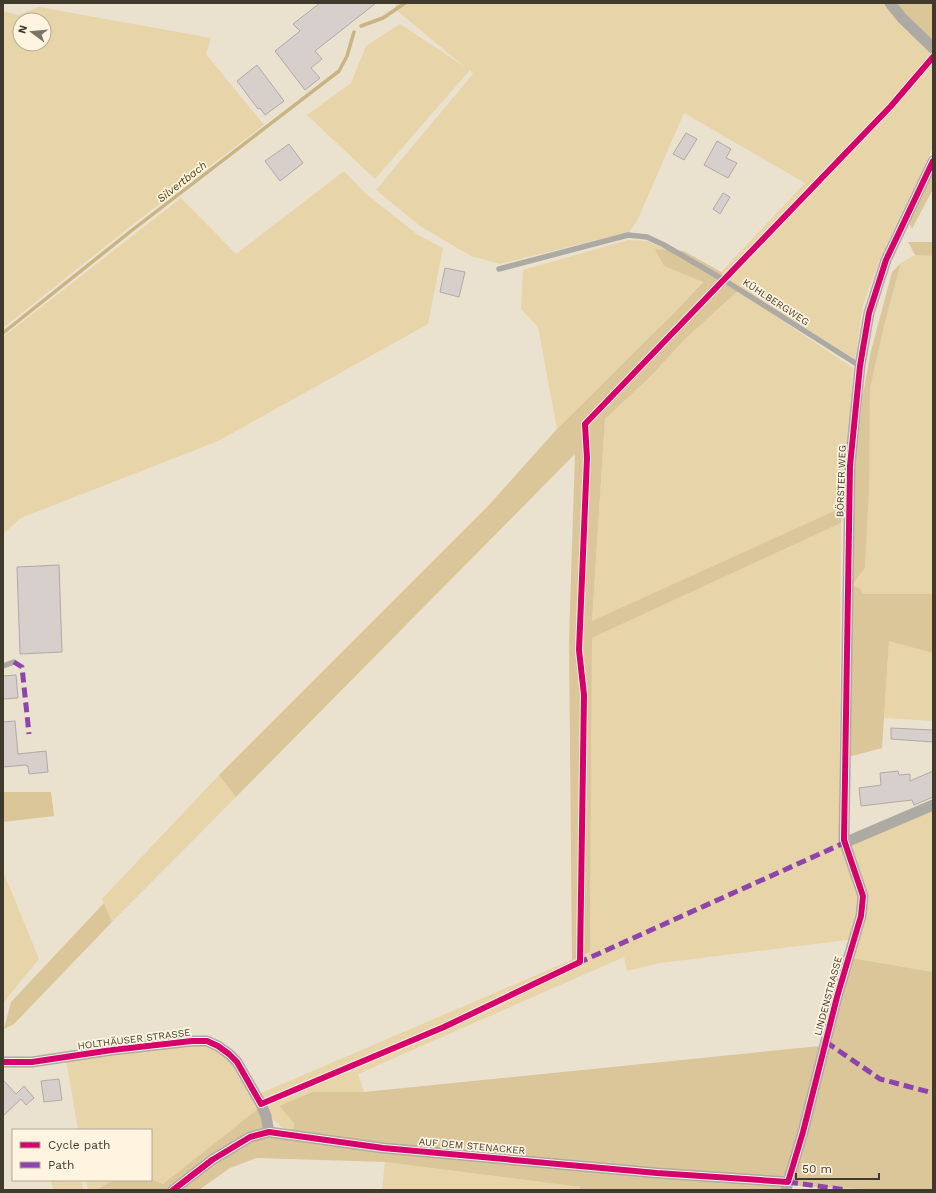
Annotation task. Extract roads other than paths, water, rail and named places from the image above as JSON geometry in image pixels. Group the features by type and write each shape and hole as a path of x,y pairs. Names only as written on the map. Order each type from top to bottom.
{"street":[{"path":"890,3 902,18 933,48"},
{"name":"BÖRSTER WEG","path":"844,816 850,466 860,366 870,313 886,260 933,161"},
{"path":"844,843 933,805"},
{"name":"LINDENSTRASSE","path":"787,1186 803,1132 837,997 861,916 863,896 844,843 844,816"},
{"name":"HOLTHÄUSER STRASSE","path":"3,1062 32,1062 112,1050 192,1041 207,1041 218,1046 237,1062 261,1104 266,1116 269,1132"},
{"name":"AUF DEM STENACKER","path":"173,1190 212,1160 250,1137 269,1132 383,1148 787,1186"}],"lane":[{"name":"KÜHLBERGWEG","path":"499,269 628,235 647,237 724,280 860,366"},
{"path":"3,666 14,662"}],"waterway":[{"name":"Silvertbach","path":"361,26 383,18 405,3"},
{"name":"Silvertbach","path":"3,333 131,231 339,71 347,56 354,32"}]}
